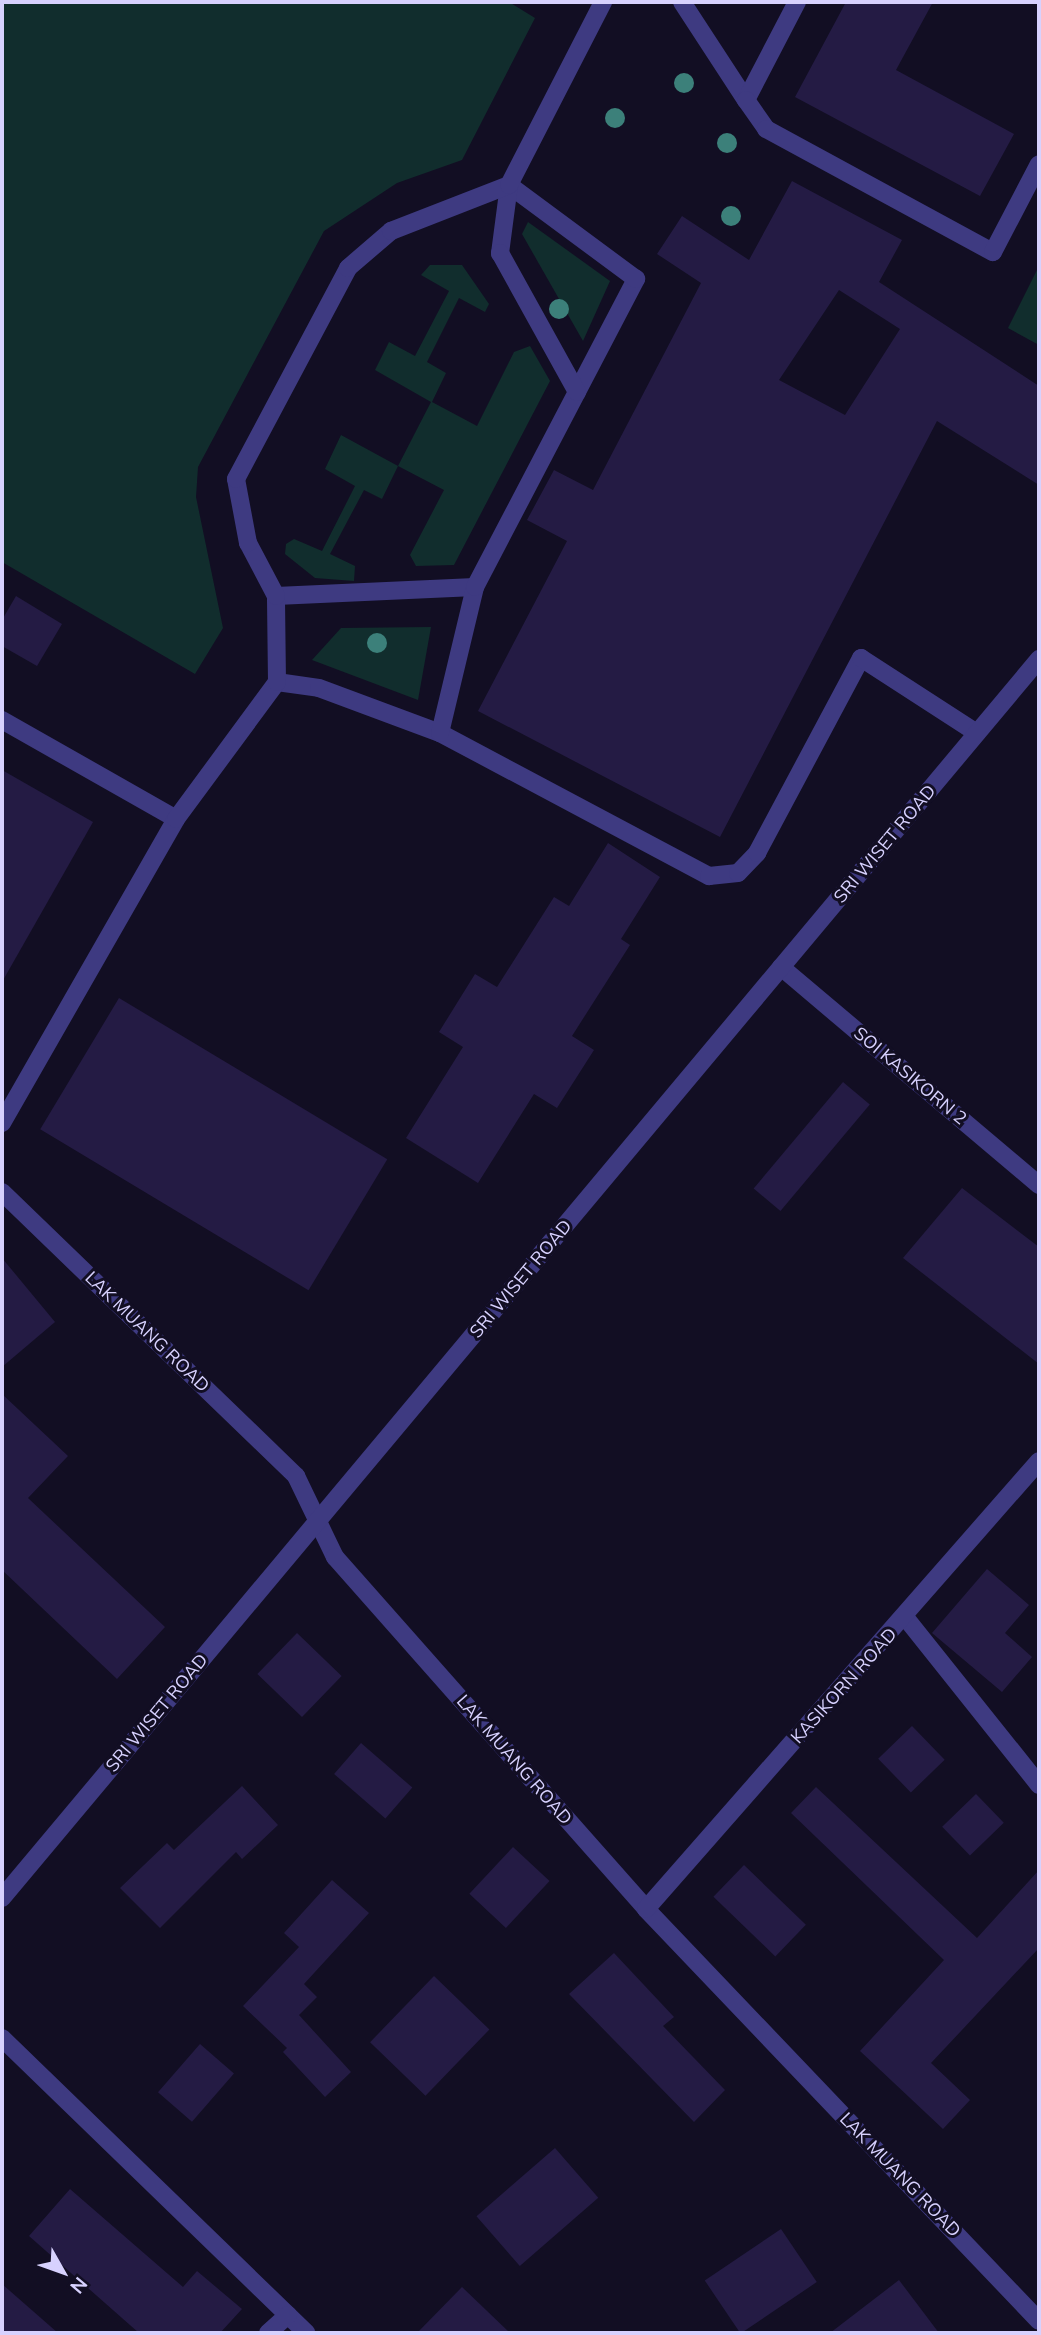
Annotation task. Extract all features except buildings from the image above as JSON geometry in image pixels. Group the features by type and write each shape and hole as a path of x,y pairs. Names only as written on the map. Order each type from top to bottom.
{"street":[{"path":"577,392 500,253 509,185 603,2"},
{"path":"682,2 766,129 993,252 1039,164"},
{"path":"746,100 797,2"},
{"path":"440,733 475,587 636,279 509,185"},
{"path":"2,1123 176,819 278,682 276,596 248,544 236,479 348,268 391,231 509,185"},
{"path":"276,596 475,587"},
{"path":"278,682 319,688 440,733 709,876 738,873 757,853 861,658 977,733"},
{"name":"SRI WISET ROAD","path":"2,1898 1039,659"},
{"path":"2,720 176,819"},
{"name":"SOI KASIKORN 2","path":"781,967 1039,1185"},
{"name":"LAK MUANG ROAD","path":"2,1192 296,1476 335,1557 646,1909 1039,2321"},
{"name":"KASIKORN ROAD","path":"646,1909 905,1618 1039,1461"},
{"path":"905,1618 1039,1786"},
{"path":"2,2038 306,2333"},
{"path":"268,2333 288,2315"}],"green space":[{"path":"2,2 509,2 535,18 462,160 397,183 324,231 198,467 196,497 223,628 195,674 2,562"},
{"path":"528,222 610,281 583,341 522,234"},
{"path":"430,265 462,265 489,304 485,312 459,298 427,362 446,373 432,402 477,426 514,352 530,346 550,381 454,565 416,566 410,555 444,490 398,466 431,402 375,370 389,342 415,356 449,291 421,275"},
{"path":"1039,266 1039,345 1008,328"},
{"path":"341,435 398,466 382,499 364,490 330,554 355,566 354,581 315,578 285,554 286,544 294,539 322,551 355,486 325,469"},
{"path":"431,627 418,700 312,660 341,628"}]}
